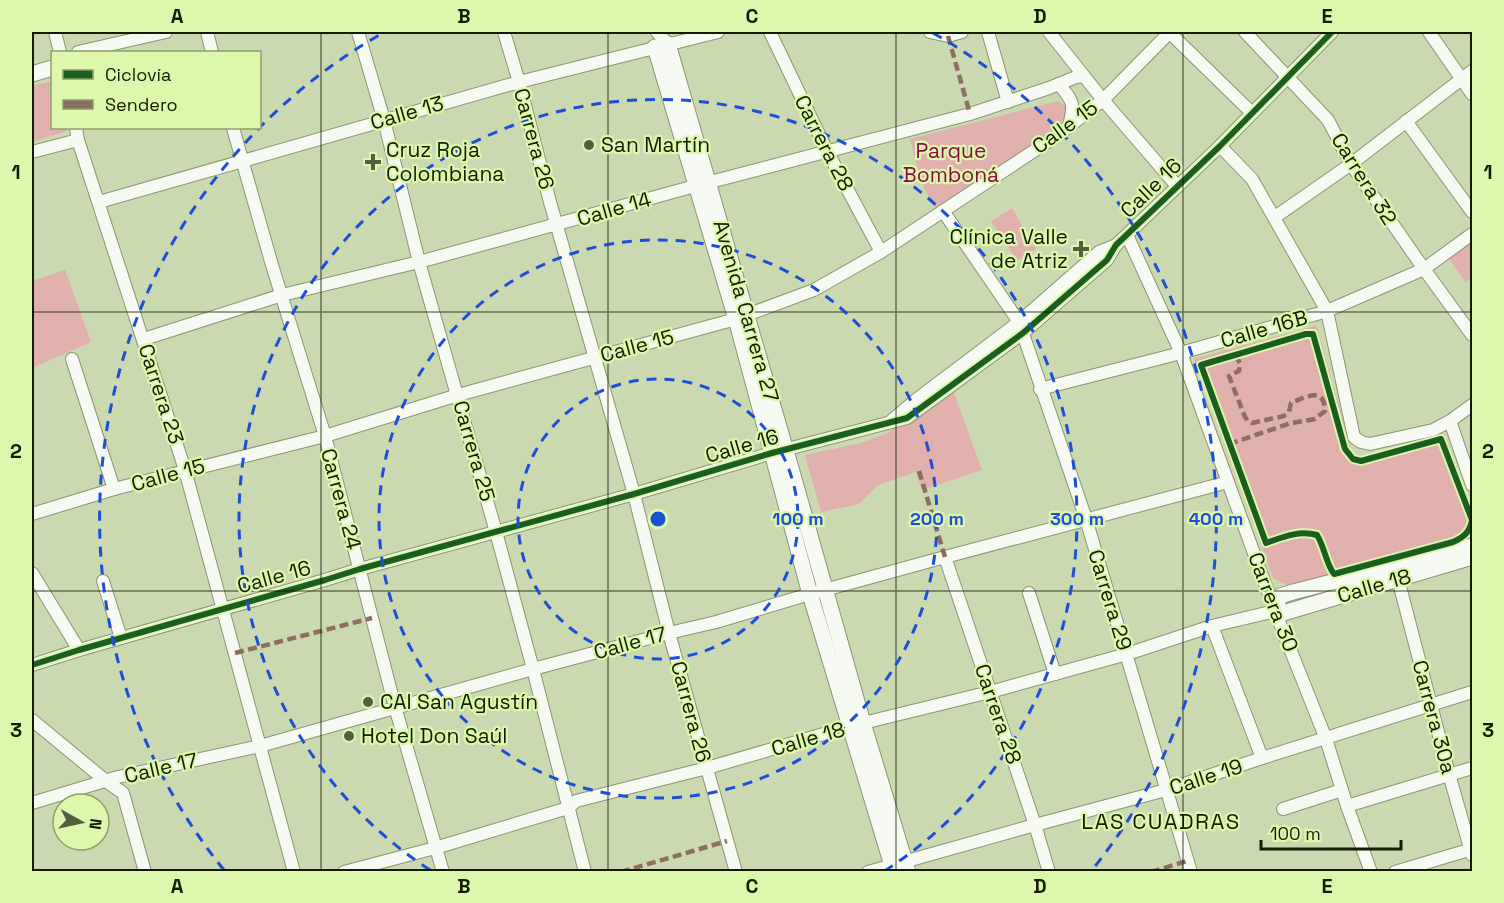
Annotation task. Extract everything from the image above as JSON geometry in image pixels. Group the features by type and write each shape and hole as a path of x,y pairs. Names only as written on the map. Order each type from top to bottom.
{"main road":[{"name":"Avenida Carrera 27","path":"661,46 741,317 818,592 900,867"},
{"path":"32,64 51,59"},
{"path":"32,74 51,68"},
{"name":"Calle 18","path":"1473,546 1293,592 1280,597 1275,612 1283,613 1473,557"}],"street":[{"path":"55,32 60,51"},
{"path":"82,51 165,32"},
{"path":"207,32 212,51"},
{"name":"Carrera 25","path":"358,32 384,120 419,262 496,532 585,872"},
{"name":"Carrera 26","path":"504,32 634,494 669,633 736,872"},
{"name":"Avenida Carrera 27","path":"657,32 661,46"},
{"name":"Calle 13","path":"99,202 519,82 718,32"},
{"name":"Carrera 28","path":"770,32 827,151 881,252"},
{"path":"930,32 948,36 962,32"},
{"path":"988,32 1008,102"},
{"path":"1049,32 1177,186"},
{"path":"1170,32 1252,113"},
{"name":"Calle 15","path":"32,514 185,470 325,436 458,395 741,317 814,290 881,252 1070,126 1103,99 1170,32"},
{"name":"Carrera 32","path":"1245,32 1328,120 1351,164 1473,335"},
{"name":"Calle 16","path":"32,665 360,569 889,423 917,399 1021,327 1099,252 1116,245 1220,146 1332,32"},
{"path":"1429,32 1473,94"},
{"path":"1275,217 1351,164 1473,71"},
{"name":"Calle 14","path":"144,339 282,296 419,262 970,114 1084,75"},
{"path":"1059,84 1072,101 1070,126"},
{"path":"1406,121 1473,212"},
{"name":"Carrera 24","path":"233,129 272,265 325,436 395,707 443,872"},
{"path":"32,152 77,134"},
{"name":"Carrera 23","path":"77,134 185,470 294,872"},
{"path":"1220,146 1252,179 1327,311 1354,437 1370,444 1433,430 1473,405"},
{"name":"Carrera 29","path":"943,211 1021,327 1040,389 1086,519 1191,872"},
{"name":"Calle 16B","path":"1040,389 1181,353 1327,311 1424,269 1473,234"},
{"name":"Carrera 30","path":"1127,235 1181,353 1275,612 1326,739 1371,872"},
{"path":"72,359 114,489"},
{"path":"1450,421 1473,485"},
{"name":"Calle 17","path":"32,803 106,781 260,746 533,669 716,622 945,557 1228,482"},
{"name":"Carrera 28","path":"945,557 1049,872"},
{"path":"32,573 78,650"},
{"name":"Carrera 30a","path":"1398,579 1430,706 1472,851"},
{"path":"103,581 121,638"},
{"path":"1029,593 1055,674"},
{"name":"Calle 18","path":"344,872 435,848 568,808 576,801 707,768 857,725 990,692 1127,654 1212,626 1275,612"},
{"path":"1212,626 1262,758"},
{"name":"Calle 19","path":"868,872 900,867 1035,825 1166,790 1473,693"},
{"path":"32,720 106,781 123,792 145,872"},
{"path":"1347,806 1473,768"},
{"path":"1283,809 1342,790"},
{"path":"1395,872 1472,851"}],"green space":[{"path":"51,81 51,129 66,129 67,131 32,142 32,86"},
{"name":"Parque Bomboná","path":"1058,101 1066,106 1068,115 1060,127 938,213 921,182 910,139"},
{"path":"1012,208 1036,249 1017,261 991,221"},
{"path":"1472,242 1472,277 1466,282 1449,259"},
{"path":"65,270 91,342 32,368 32,281"},
{"path":"1315,326 1352,452 1359,456 1368,456 1445,434 1472,507 1472,540 1296,590 1273,578 1194,359"},
{"path":"954,393 982,470 922,490 916,472 878,485 859,504 821,512 805,455 861,443 887,433"}],"marked path":[{"path":"948,36 970,114"},
{"path":"1229,444 1291,423 1315,419 1325,411 1322,398 1313,395 1291,403 1289,412 1284,416 1252,423 1248,421 1229,376 1239,371 1240,363 1237,358 1230,356"},
{"path":"919,471 945,557"},
{"path":"235,653 372,618"},
{"path":"621,872 727,841"},
{"path":"1151,872 1187,861"}],"cycle path":[{"path":"32,665 360,569 634,494 772,453 907,418 1023,333 1107,260 1116,245 1220,146 1332,32"},
{"path":"1306,334 1313,334 1345,449 1353,459 1361,461 1441,439 1472,520 1470,528 1463,536 1453,542 1334,574 1317,535 1297,534 1266,543 1201,365 1306,334"}],"place":[{"name":"San Martín","path":"589,145"},
{"name":"Cruz Roja Colombiana","path":"373,162"},
{"name":"Clínica Valle de Atriz","path":"1081,249"},
{"name":"CAI San Agustín","path":"368,702"},
{"name":"Hotel Don Saúl","path":"349,736"}],"district":[{"name":"LAS CUADRAS","path":"1161,821"}]}
